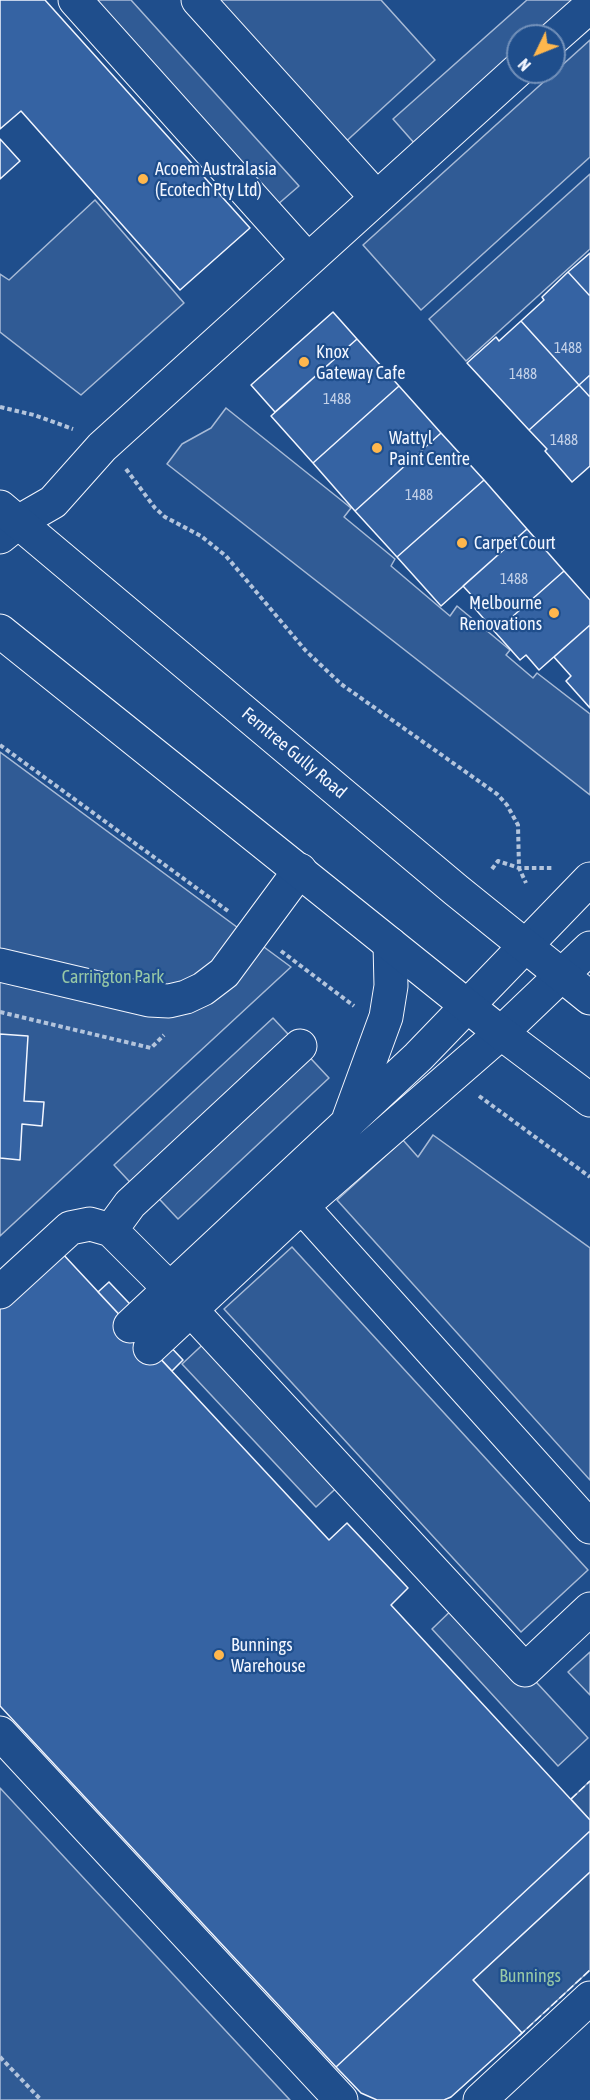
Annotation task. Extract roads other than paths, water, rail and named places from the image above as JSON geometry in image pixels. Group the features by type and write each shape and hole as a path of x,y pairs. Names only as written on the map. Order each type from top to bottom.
{"main road":[{"path":"75,0 308,259"},
{"path":"198,0 376,197"},
{"path":"566,27 590,6"},
{"path":"7,522 53,502 102,447 506,81"},
{"name":"Ferntree Gully Road","path":"7,522 590,998"},
{"path":"0,631 501,1033 590,1100"},
{"path":"0,965 149,1000 169,1001 186,997 203,989 224,974 300,870"},
{"path":"292,1196 347,1125 429,1047 526,946 576,873"},
{"path":"347,1125 386,1017 392,986 390,944"},
{"path":"140,1337 292,1196 501,1033 590,948"},
{"path":"111,1230 130,1204 300,1046"},
{"path":"292,1196 590,1527"},
{"path":"0,1292 70,1228 90,1224 111,1230 181,1299 525,1670 590,1609"},
{"path":"0,1733 341,2100"},
{"path":"480,2100 590,1998"}],"place":[{"name":"Acoem Australasia (Ecotech Pty Ltd)","path":"143,179"},
{"name":"Knox Gateway Cafe","path":"304,362"},
{"name":"Wattyl Paint Centre","path":"377,448"},
{"name":"Carpet Court","path":"462,543"},
{"name":"Melbourne Renovations","path":"554,613"},
{"name":"Bunnings Warehouse","path":"219,1655"}],"park label":[{"name":"Carrington Park","path":"113,977"},
{"name":"Bunnings","path":"530,1976"}]}
